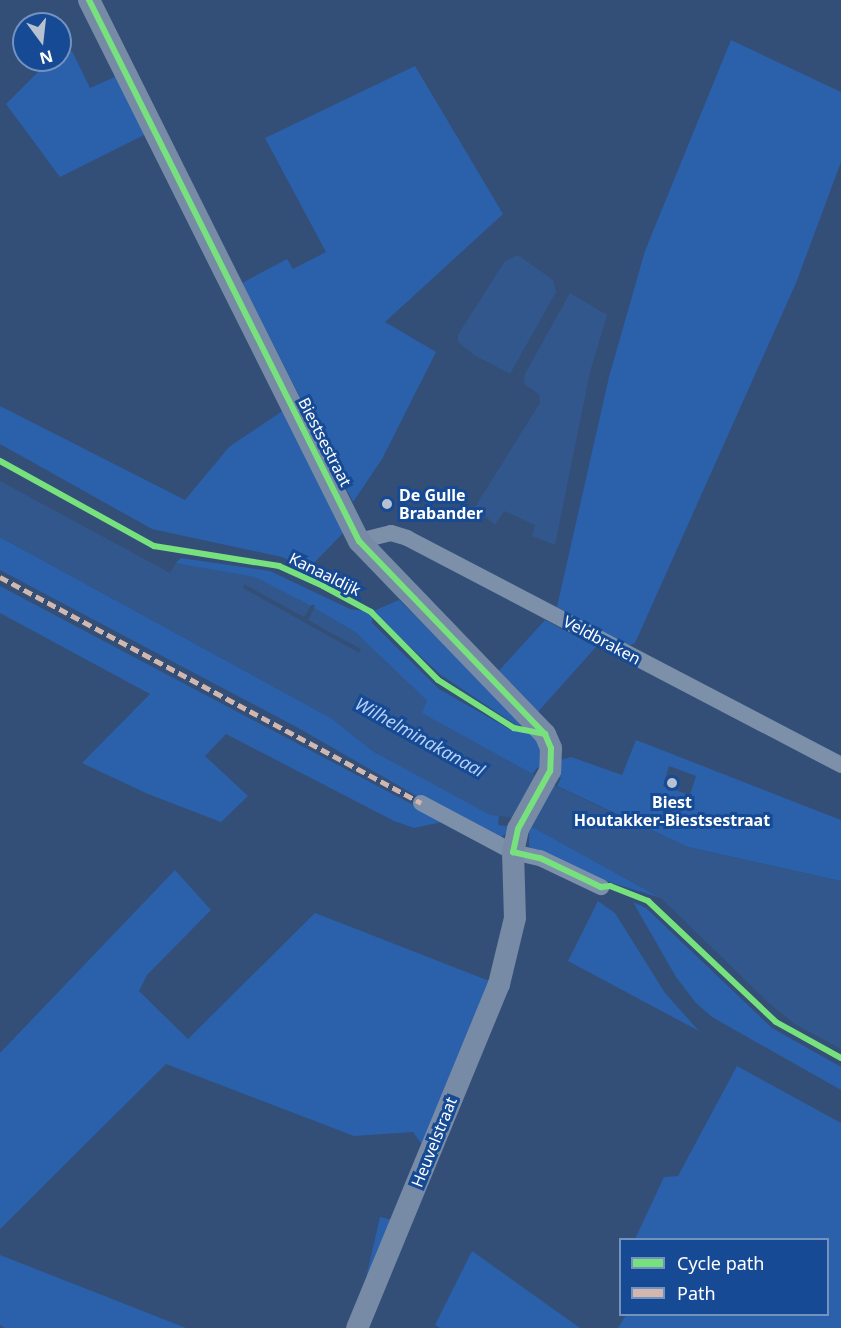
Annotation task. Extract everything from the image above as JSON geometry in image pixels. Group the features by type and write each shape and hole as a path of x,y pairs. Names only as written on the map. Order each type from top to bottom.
{"street":[{"name":"Biestsestraat","path":"89,0 359,541 545,734 551,748 550,771 518,829 513,852 515,918 508,955"},
{"name":"Veldbraken","path":"359,541 391,533 407,538 841,765"},
{"path":"421,803 513,852 540,858 601,887"},
{"name":"Heuvelstraat","path":"357,1328 508,955"}],"shaded area":[{"path":"731,40 841,92 841,162 796,283 635,643 628,646 557,607 609,377 645,251"},
{"path":"72,51 90,88 117,76 146,134 60,177 6,104 38,72 72,72"},
{"path":"415,66 503,214 385,322 436,352 382,459 353,502 242,283 287,259 293,269 326,252 265,138"},
{"path":"0,406 185,500 229,447 284,410 346,530 307,570 282,557 152,529 0,444"},
{"path":"0,537 331,718 374,752 499,816 498,825 514,827 500,838 481,833 300,729 0,570"},
{"path":"181,558 270,571 350,609 371,612 399,600 526,725 516,725 441,675 372,612 372,623 439,689 511,730 537,733 544,769 537,768 532,774 421,713 427,701 355,632 300,600 176,563"},
{"path":"0,586 442,822 414,828 394,821 226,734 205,756 248,796 221,822 148,794 82,763 150,694 0,613"},
{"path":"545,620 596,647 536,714 495,675"},
{"path":"636,740 841,820 841,881 688,847 557,786 561,778 555,773 561,760 571,757 622,775","holes":["669,766 696,776 690,795 663,786"]},
{"path":"529,825 661,898 593,877 529,847"},
{"path":"175,870 211,910 147,975 139,991 188,1039 315,913 492,982 423,1146 413,1132 354,1136 166,1064 0,1229 0,1053"},
{"path":"598,901 615,913 665,993 699,1031 568,961"},
{"path":"633,902 646,908 772,1028 841,1067 841,1090 712,1017 696,1003 676,977"},
{"path":"737,1066 841,1123 841,1328 618,1328 625,1316 829,1316 829,1238 635,1238 664,1177 678,1176"},
{"path":"380,1217 393,1220 368,1328 354,1328"},
{"path":"472,1251 580,1328 440,1328 435,1325"},
{"path":"0,1255 186,1328 5,1328 0,1325"}],"water":[{"path":"518,255 553,280 556,292 510,374 474,355 458,342 458,335 505,261"},
{"path":"570,293 607,315 590,372 555,545 532,536 535,525 504,511 495,525 475,507 540,403 539,394 524,384 525,374"},
{"name":"Wilhelminakanaal","path":"0,481 170,573 176,563 255,577 300,600 355,632 427,701 422,713 551,784 688,847 841,881 841,1049 795,1024 769,1003 661,898 516,818 490,815 374,752 331,718 0,537"}],"pier":[{"path":"244,584 304,617 312,604 315,606 308,620 361,649 359,653 243,588"}],"marked path":[{"path":"0,577 421,803"}],"cycle path":[{"path":"89,0 359,541 545,734 551,748 550,771 518,829 513,852 540,858 601,887 610,886 648,901 776,1022 841,1058"},
{"name":"Kanaaldijk","path":"0,461 154,546 279,566 323,586 371,612 438,680 514,728 545,734"}],"place":[{"name":"De Gulle Brabander","path":"387,504"},
{"name":"Biest Houtakker-Biestsestraat","path":"672,783"}]}
